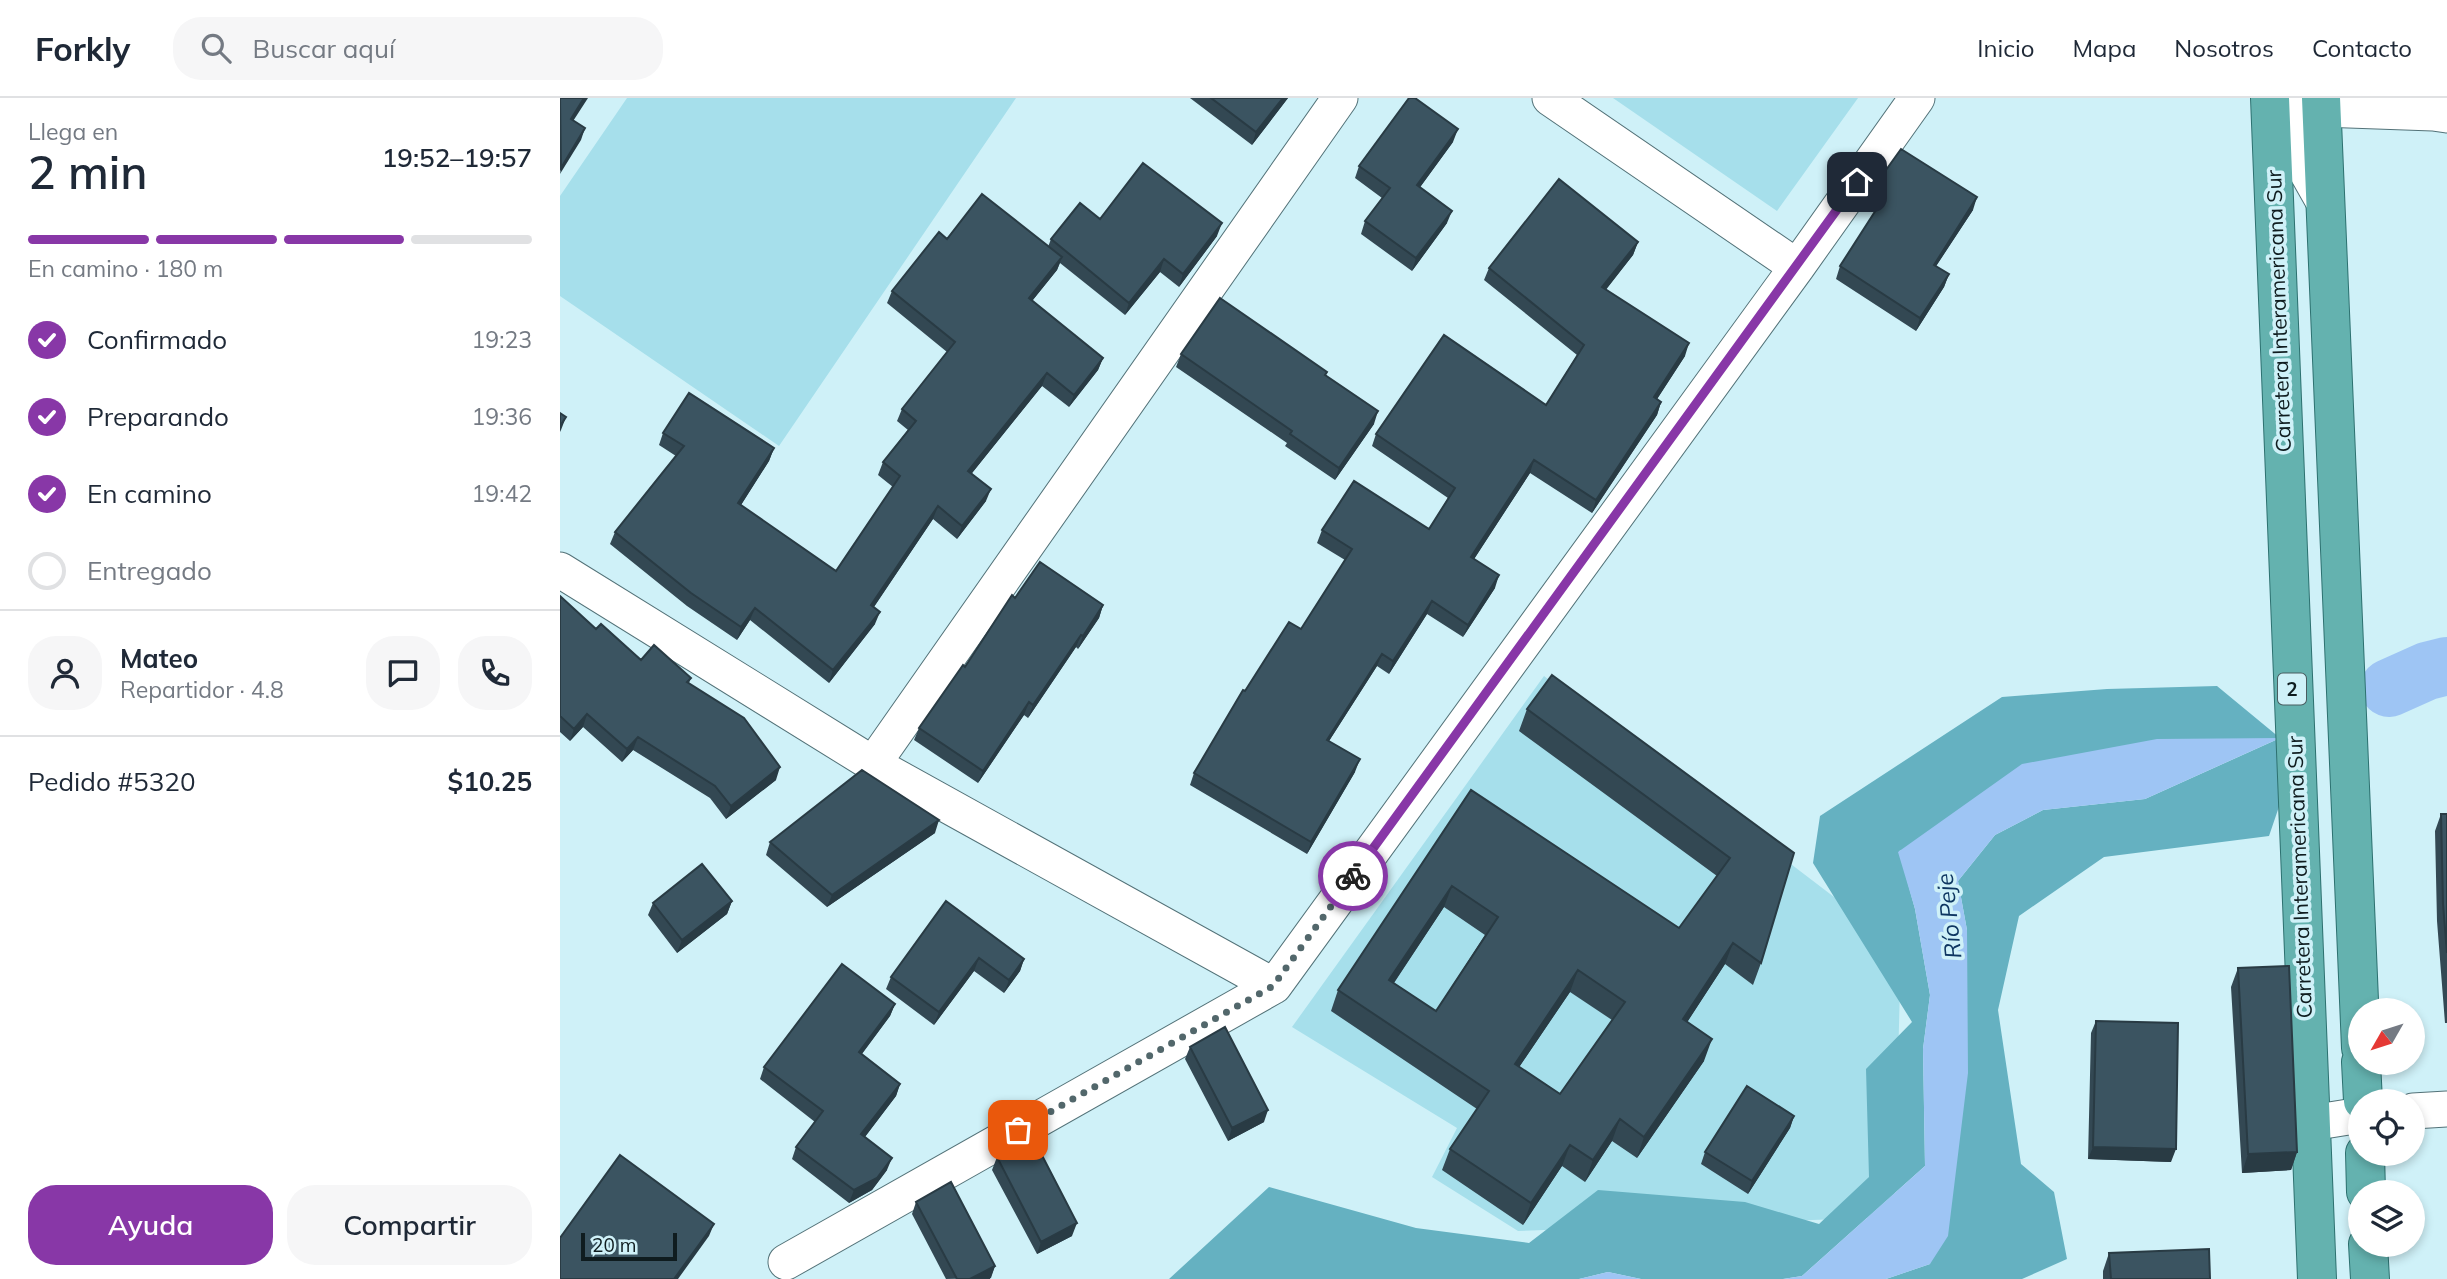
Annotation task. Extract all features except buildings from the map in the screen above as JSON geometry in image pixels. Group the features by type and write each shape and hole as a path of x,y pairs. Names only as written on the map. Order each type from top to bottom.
{"highway":[{"name":"Carretera Interamericana Sur","path":"2270,98 2317,1279"},
{"path":"2313,102 2326,206 2359,998"},
{"path":"2369,1257 2370,1279"}],"street":[{"path":"873,765 1340,98"},
{"path":"1550,98 1797,267"},
{"path":"786,1262 1273,986 1917,98"},
{"path":"2313,102 2447,115"},
{"path":"560,570 873,765 1273,986"},
{"path":"2425,1110 2447,1108"},
{"path":"2311,1123 2348,1117"}],"shaded area":[{"path":"627,98 1016,98 779,446 560,296 560,196"},
{"path":"1613,98 1858,98 1777,211"},
{"path":"1544,676 1901,948 1894,1217 1518,1231 1432,1177 1457,1128 1292,1027"},
{"path":"2217,686 2280,738 2284,792 2269,836 2104,857 2019,916 1998,1010 2021,1164 2054,1192 2067,1259 2022,1279 1886,1279 1930,1264 1967,930 1958,881 1995,835 2043,810 2145,799 2278,739 1899,851 1915,909 1930,995 1923,1049 1925,1166 1802,1276 1783,1279 1641,1279 1608,1272 1579,1279 1169,1279 1269,1187 1416,1228 1529,1243 1598,1190 1745,1202 1819,1224 1869,1177 1866,1069 1912,1022 1813,863 1820,816 2002,697 2107,689"}],"water":[{"path":"2447,658 2447,679 2427,671"},
{"path":"2280,738 2145,799 2043,810 1995,835 1958,881 1967,930 1968,1073 1948,1236 1930,1264 1886,1279 1783,1279 1802,1276 1925,1166 1923,1049 1930,995 1915,909 1898,852 2022,764 2157,739"},
{"path":"1608,1272 1641,1279 1579,1279"}],"waterway":[{"name":"Río Peje","path":"2389,688 2427,671 2447,666"}],"way so far":[{"path":"1018,1130 1273,986 1353,876"}],"route":[{"path":"1353,876 1857,182"}]}
